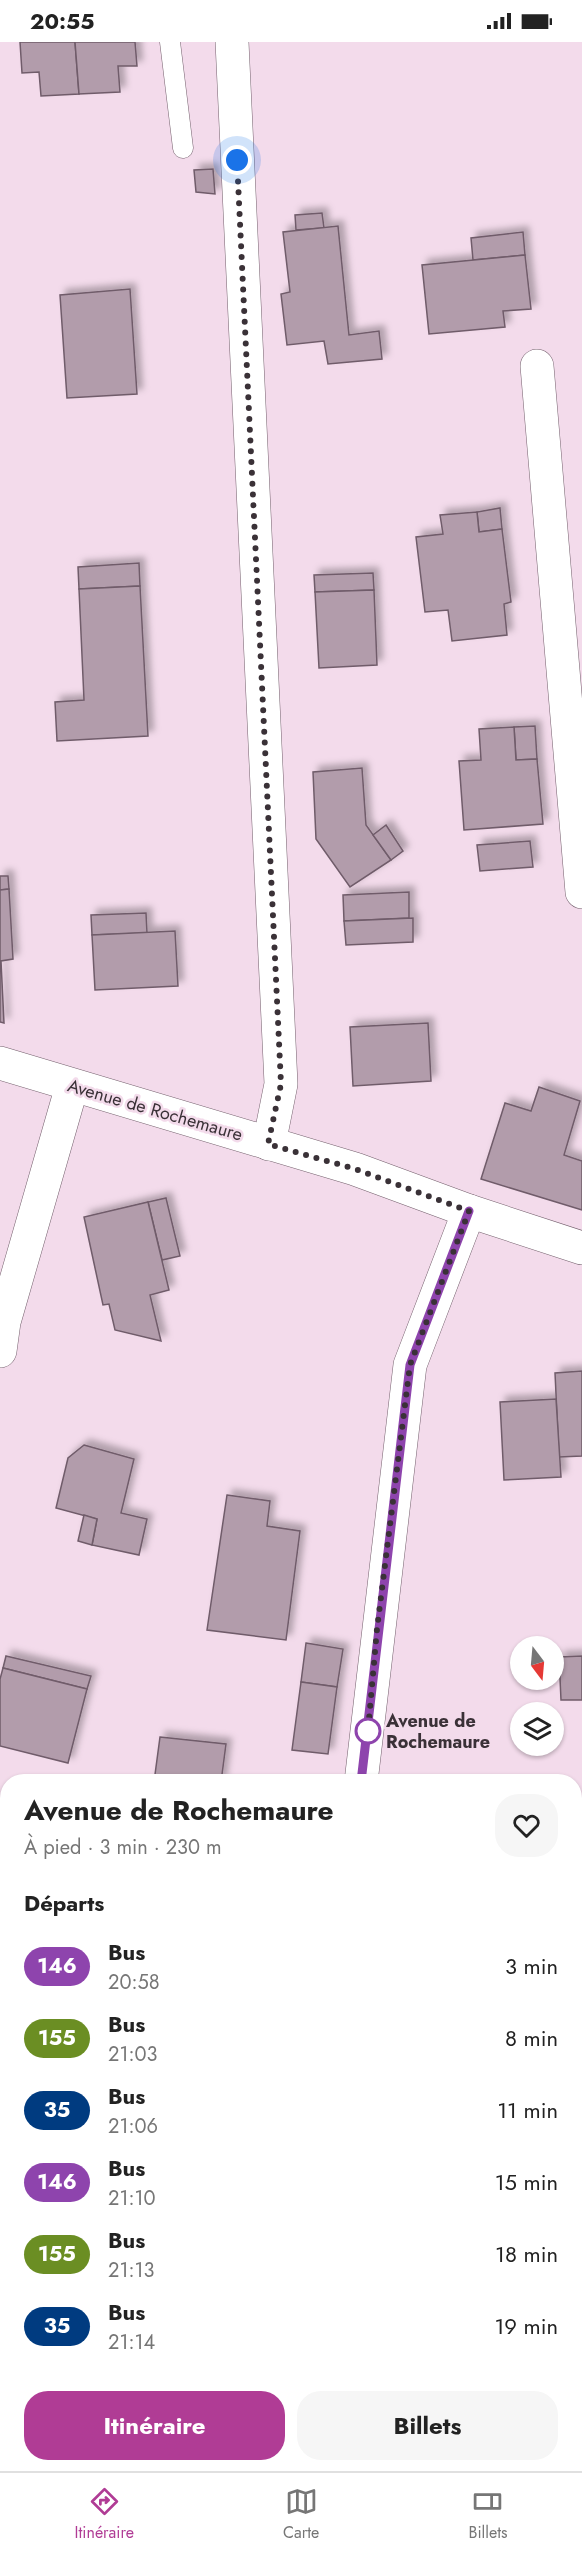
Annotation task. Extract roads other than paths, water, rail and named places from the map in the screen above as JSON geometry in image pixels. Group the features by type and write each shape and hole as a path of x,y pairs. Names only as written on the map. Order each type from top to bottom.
{"street":[{"path":"232,42 281,1084 268,1144"},
{"path":"537,366 582,892"},
{"name":"Avenue de Rochemaure","path":"0,1063 355,1169 469,1211 582,1248"},
{"path":"0,1351 4,1323 72,1086"},
{"path":"362,1774 410,1365 469,1211"}],"lane":[{"path":"170,42 183,148"}],"place":[{"name":"Avenue de Rochemaure","path":"368,1731"}]}
